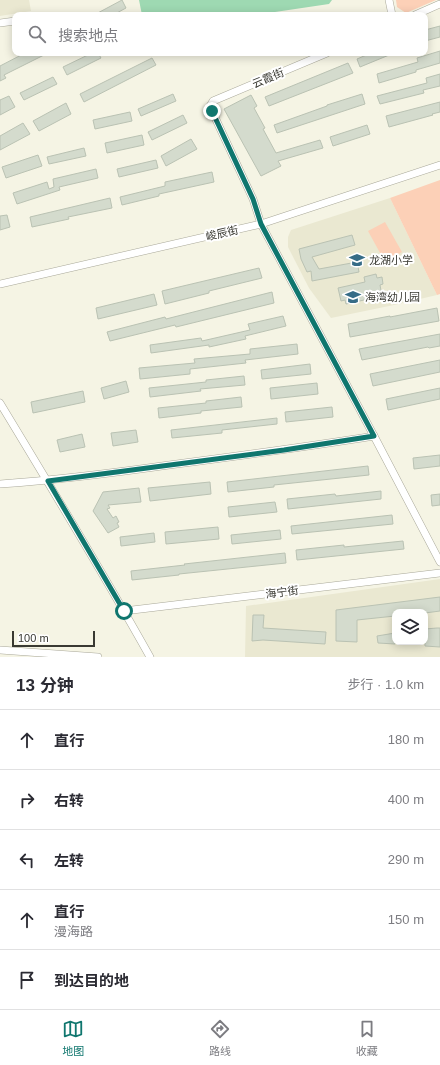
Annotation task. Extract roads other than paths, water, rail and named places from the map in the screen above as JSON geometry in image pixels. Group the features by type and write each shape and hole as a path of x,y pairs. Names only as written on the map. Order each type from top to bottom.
{"street":[{"path":"389,0 391,12"},
{"path":"422,12 440,4"},
{"path":"0,23 12,21"},
{"name":"云霞街","path":"261,224 253,199 210,106 213,102 320,56"},
{"name":"峻辰街","path":"0,284 261,224 440,165"},
{"path":"261,224 440,562"},
{"path":"0,403 48,481 150,657"},
{"path":"0,484 48,481 284,450 374,436"},
{"name":"海宁街","path":"124,611 440,573"},
{"path":"0,650 98,657"}],"place":[{"name":"龙湖小学","path":"357,260"},
{"name":"海湾幼儿园","path":"353,297"}]}
